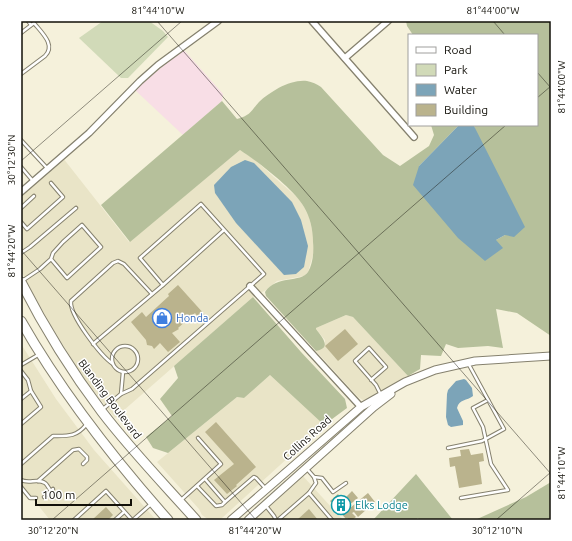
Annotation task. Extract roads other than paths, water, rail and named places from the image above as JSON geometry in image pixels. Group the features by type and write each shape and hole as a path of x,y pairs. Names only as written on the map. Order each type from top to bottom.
{"main road":[{"name":"Blanding Boulevard","path":"21,282 54,342 101,411 196,520"},
{"path":"22,323 40,354 72,402 112,454 168,520"},
{"path":"88,423 101,411"}],"street":[{"path":"21,192 88,133 158,65 218,21"},
{"path":"312,21 414,137"},
{"path":"345,58 388,21"},
{"path":"250,286 305,347 326,367 360,407"},
{"name":"Collins Road","path":"231,520 360,407 405,382 435,370 468,363 498,359 551,356"},
{"name":"Collins Road","path":"248,520 374,407 405,382"}],"lane":[{"path":"28,21 31,25"},
{"path":"21,33 34,23 49,43 50,49 45,56 21,74"},
{"path":"21,140 48,169"},
{"path":"21,167 33,181"},
{"path":"21,222 27,228 63,197 51,183"},
{"path":"21,208 34,196"},
{"path":"101,411 121,394 132,389 264,274 201,204 140,258 163,285"},
{"path":"21,253 76,208"},
{"path":"21,282 40,269 51,259 53,252 82,225 101,246 67,278 51,259"},
{"path":"93,344 163,285 224,230"},
{"path":"113,364 112,357 116,350 126,347 132,349 137,357 136,364 132,370 123,372 118,370 93,344 72,310 71,301 113,262 121,261 152,294"},
{"path":"372,380 386,367 369,348 355,361 372,380 381,395"},
{"path":"21,365 40,354"},
{"path":"448,448 486,439 504,430 468,363"},
{"path":"21,371 28,380 31,391 41,407 21,424"},
{"path":"121,394 123,372"},
{"path":"21,399 31,391"},
{"path":"461,498 508,490 491,464 483,428 473,408 488,400"},
{"path":"21,464 53,436 71,436 81,431 88,423"},
{"path":"180,502 222,464 198,438"},
{"path":"38,481 73,450 79,449 87,457 87,460 83,464"},
{"path":"265,505 277,520 309,493 316,483 314,477 306,469"},
{"path":"198,486 216,506 225,502 254,477 266,489"},
{"path":"314,477 322,478 333,492 346,483"},
{"path":"205,479 225,502"},
{"path":"21,480 26,483 38,481 44,482 52,490 44,496"},
{"path":"21,487 30,498 36,498"},
{"path":"74,520 106,491 132,520 152,502"},
{"path":"309,493 332,520"},
{"path":"115,520 124,512"}],"water":[{"path":"458,126 474,126 525,227 514,237 505,235 496,240 503,248 485,261 458,238 413,185 419,166"},
{"path":"245,160 254,163 292,202 301,220 308,246 304,267 296,274 284,275 236,223 215,193 214,185 231,167"},
{"path":"464,379 472,388 473,396 458,405 457,408 463,421 463,425 451,427 448,425 446,417 448,390 456,381"}],"place":[{"name":"Honda","path":"162,318"},
{"name":"Elks Lodge","path":"341,505"}]}
